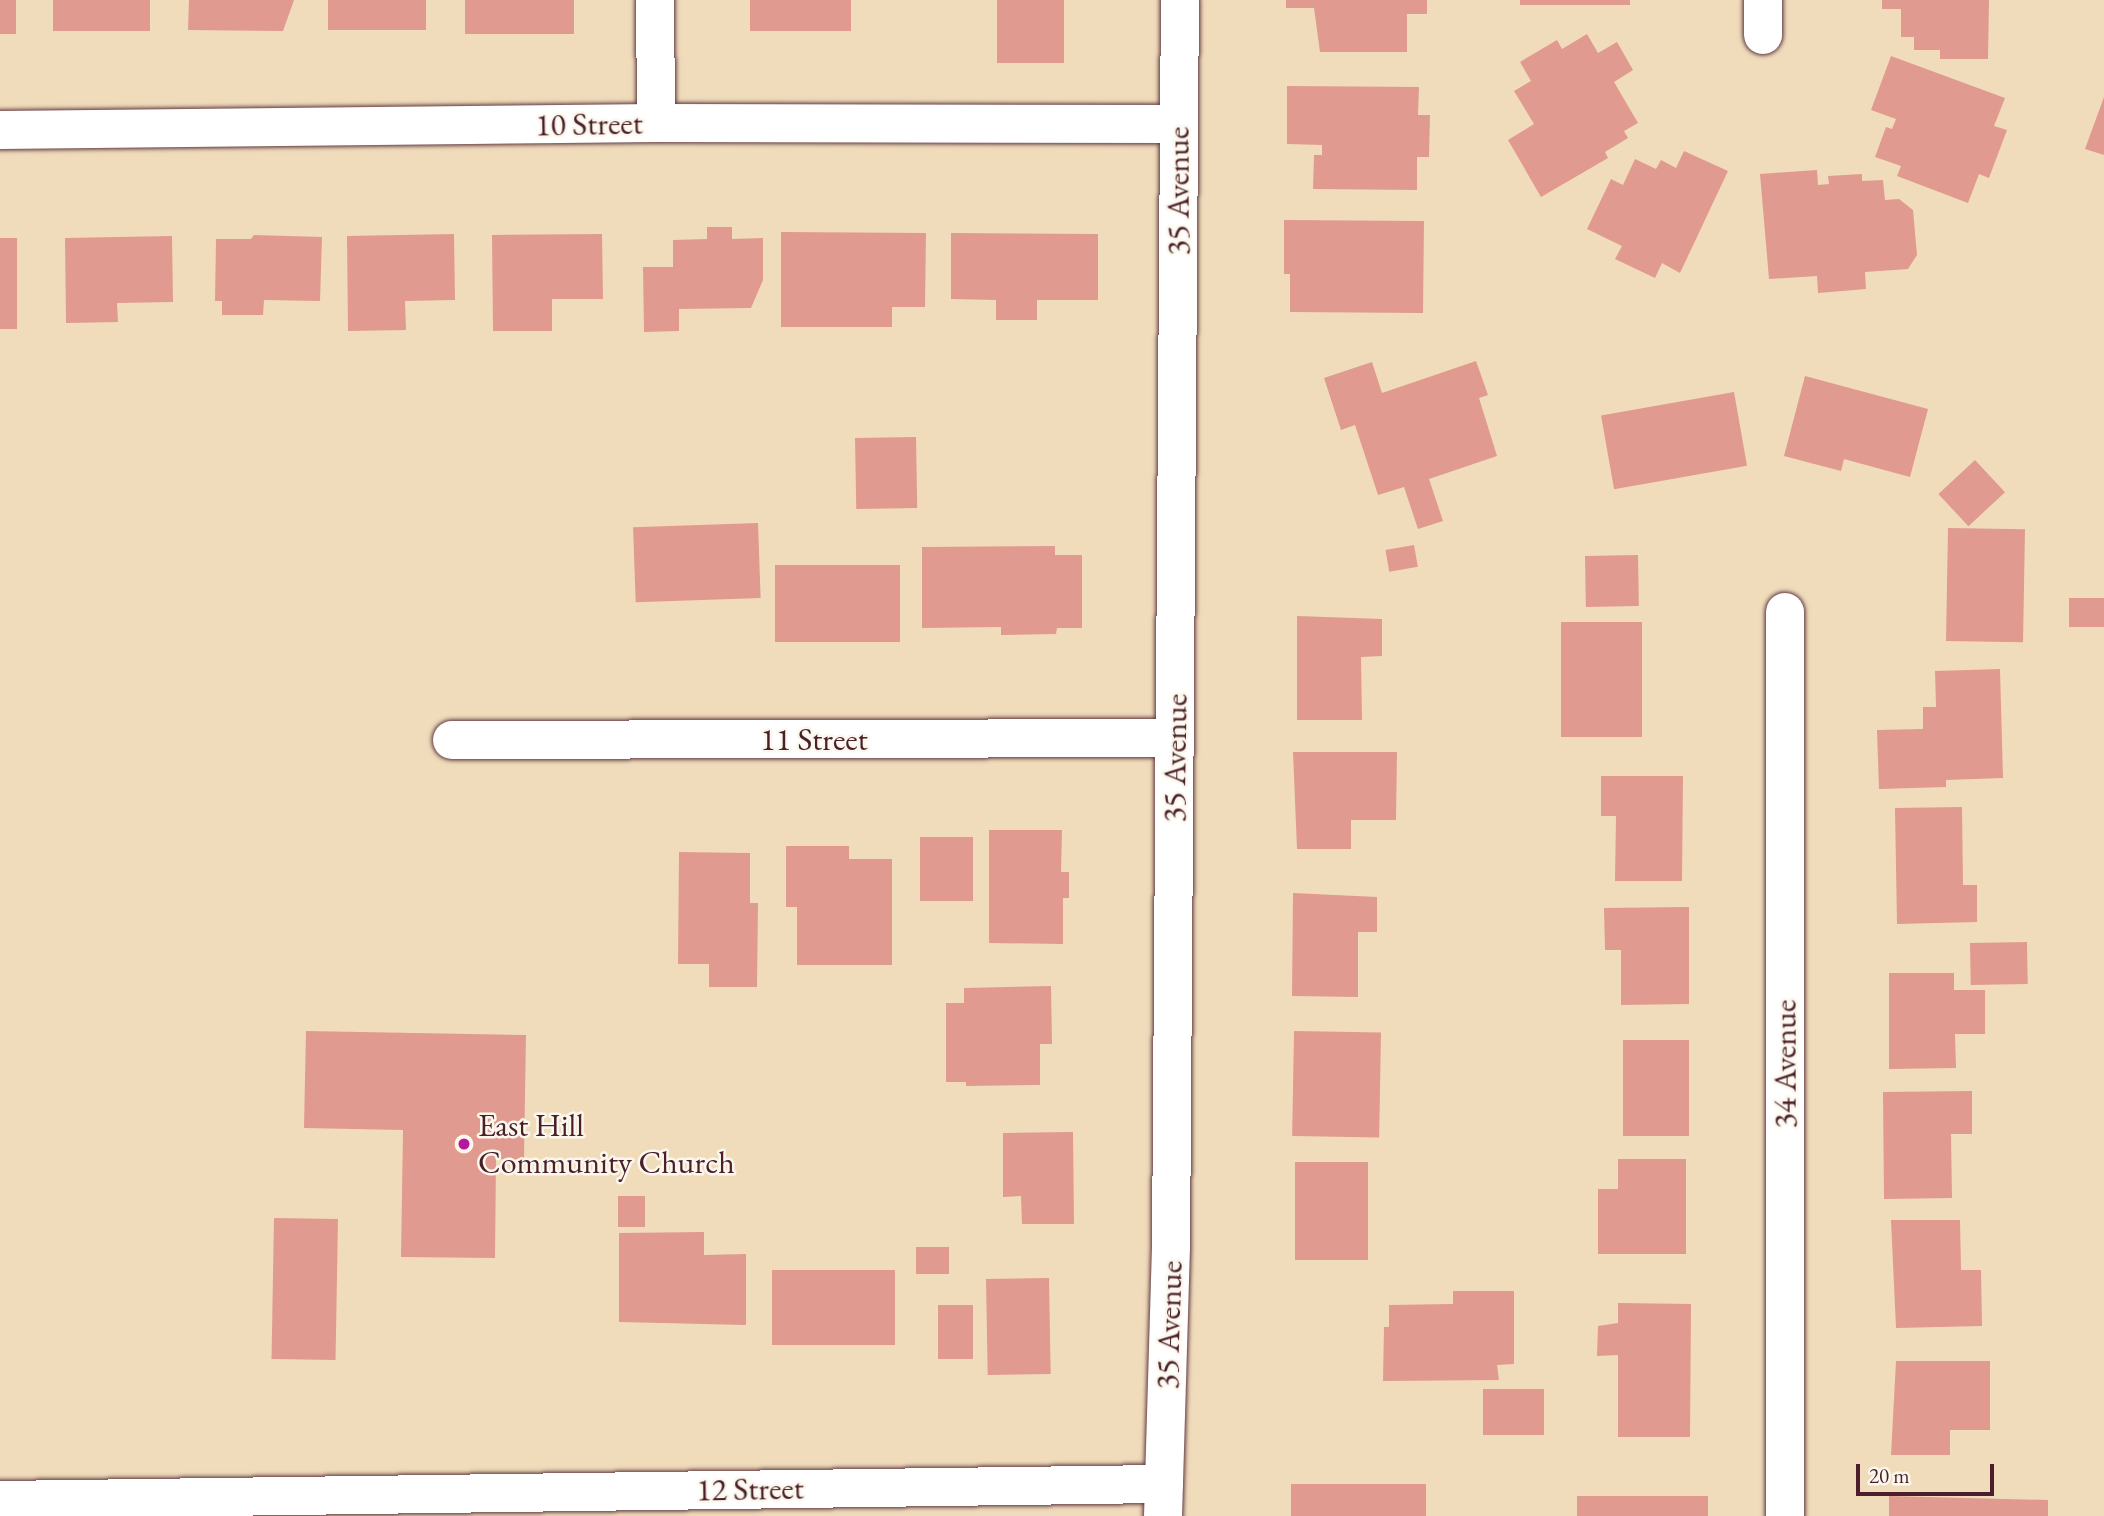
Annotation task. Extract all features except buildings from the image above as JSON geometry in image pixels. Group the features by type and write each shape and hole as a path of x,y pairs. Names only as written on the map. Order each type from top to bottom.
{"street":[{"path":"655,0 656,123"},
{"name":"35 Avenue","path":"1164,1500 1175,738 1180,0"},
{"name":"10 Street","path":"0,130 656,123 1179,124"},
{"name":"34 Avenue","path":"1785,612 1785,1516"},
{"name":"11 Street","path":"452,740 1175,738"},
{"name":"12 Street","path":"0,1500 230,1508 1164,1500"}],"place":[{"name":"East Hill Community Church","path":"464,1144"}]}
